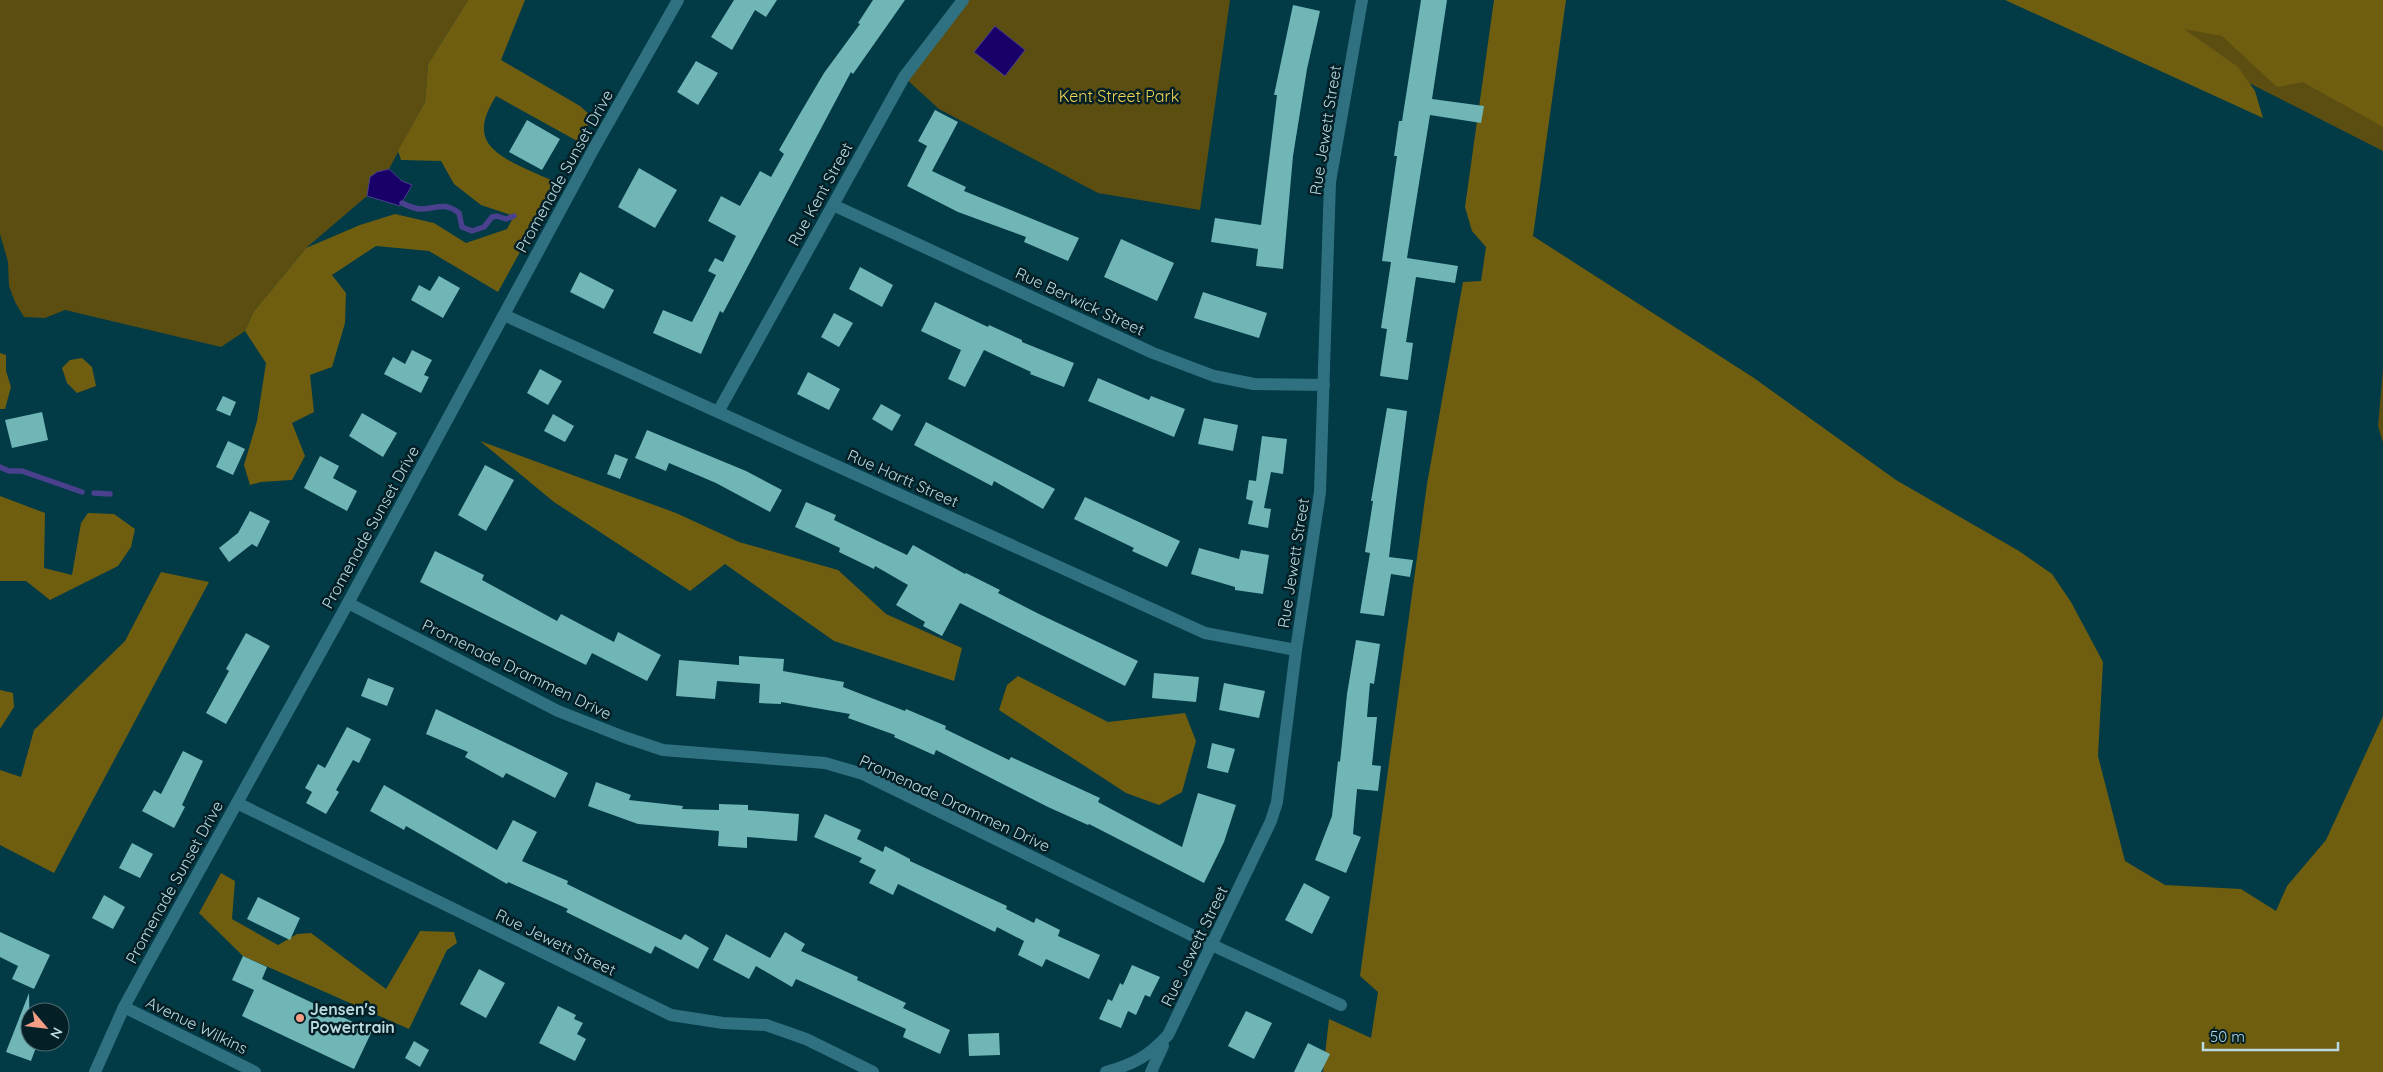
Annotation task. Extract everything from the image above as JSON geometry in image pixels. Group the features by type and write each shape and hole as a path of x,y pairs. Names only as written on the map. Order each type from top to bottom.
{"street":[{"name":"Promenade Sunset Drive","path":"95,1072 124,1007 348,603 678,0"},
{"name":"Rue Kent Street","path":"718,412 904,77 963,0"},
{"name":"Rue Jewett Street","path":"1107,1072 1131,1065 1152,1052 1168,1034 1271,821 1277,802 1296,650 1320,492 1330,182 1362,0"},
{"name":"Rue Berwick Street","path":"833,205 1142,348 1214,376 1254,384 1324,385"},
{"name":"Rue Hartt Street","path":"504,315 1204,633 1296,650"},
{"name":"Promenade Drammen Drive","path":"348,603 558,711 624,738 663,750 825,763 863,774 1212,945 1341,1005"},
{"name":"Rue Jewett Street","path":"237,802 671,1015 723,1023 766,1025 806,1039 873,1072"},
{"name":"Avenue Wilkins","path":"124,1007 255,1072"},
{"path":"1151,1072 1168,1034"}],"green space":[{"path":"0,0 468,0 428,64 425,102 389,169 377,172 370,177 367,196 306,248 254,311 245,331 221,347 65,310 45,318 24,317 15,302 9,286 8,262 0,234"},
{"name":"Kent Street Park","path":"963,0 1230,0 1200,210 1098,193 939,109 904,77"},
{"path":"2085,0 2383,0 2383,151"},
{"path":"2383,368 2383,443 2378,426"}],"shaded area":[{"path":"468,0 525,0 501,60 580,106 592,117 579,142 496,96 488,110 484,126 485,136 489,144 505,158 558,183 498,292 429,251 376,246 332,275 346,293 345,323 332,367 310,375 314,412 292,423 305,456 292,480 261,482 250,485 244,465 257,421 266,363 245,331 254,311 306,248 360,225 395,214 434,223 466,243 507,229 514,216 481,205 454,184 441,161 401,160 398,151 425,102 428,64"},
{"path":"1494,0 1566,0 1533,236 1754,378 1896,480 2019,551 2052,574 2071,602 2103,662 2098,756 2125,861 2165,885 2241,889 2276,911 2287,886 2326,840 2383,716 2383,1072 1323,1072 1329,1019 1371,1038 1378,992 1360,976 1427,484 1463,282 1481,281 1486,247 1472,231 1465,207"},
{"path":"2005,0 2383,0 2383,127 2303,82 2277,87 2222,36 2184,29 2238,67 2255,91 2263,118"},
{"path":"995,26 1025,50 1005,76 974,52"},
{"path":"389,169 402,181 412,185 400,206 367,196 370,177 377,172"},
{"path":"0,353 6,355 6,371 11,387 5,409 0,409"},
{"path":"82,358 92,367 96,386 77,393 67,383 62,368 70,360"},
{"path":"480,441 676,513 739,542 838,570 886,614 962,648 954,681 834,641 725,564 690,591 554,502"},
{"path":"0,496 45,513 44,568 72,575 81,523 88,513 114,514 135,529 131,547 118,566 50,600 26,581 0,581"},
{"path":"161,572 209,582 54,873 0,845 0,770 21,777 34,730 125,641"},
{"path":"1018,676 1108,722 1185,713 1196,741 1182,792 1159,805 1126,793 999,710 1007,685"},
{"path":"0,690 13,693 14,707 0,729"},
{"path":"221,873 235,881 232,919 278,945 297,934 311,933 386,989 420,931 454,932 457,943 447,950 409,1029 243,956 199,913"}],"building":[{"path":"734,0 777,0 766,17 755,10 732,50 711,37"},
{"path":"873,0 905,0 853,74 851,72 723,313 720,311 701,354 653,333 663,310 692,322 716,275 708,271 715,258 723,262 736,236 708,221 721,196 740,206 760,171 771,177 784,154 779,150 798,117 824,73 860,24 858,23"},
{"path":"1421,0 1447,0 1432,99 1484,106 1481,123 1430,115 1407,258 1458,266 1455,283 1416,277 1406,342 1413,343 1408,380 1380,376 1387,329 1381,328 1391,262 1382,261 1397,156 1394,156 1399,121 1402,121"},
{"path":"1293,5 1320,11 1307,69 1293,156 1283,269 1256,266 1258,249 1211,242 1215,218 1261,225 1277,95 1274,95"},
{"path":"696,61 718,73 698,105 677,92"},
{"path":"935,110 958,122 932,171 966,187 964,191 1079,238 1068,261 1024,242 1026,237 958,212 907,186 927,146 918,141"},
{"path":"527,120 560,139 542,170 509,152"},
{"path":"639,168 677,190 655,228 618,207"},
{"path":"1121,239 1174,263 1157,301 1104,277"},
{"path":"860,267 893,285 882,307 849,289"},
{"path":"580,272 614,290 604,309 570,292"},
{"path":"439,276 460,288 443,318 411,300 419,285 430,291"},
{"path":"1203,292 1267,313 1259,338 1194,318"},
{"path":"935,302 988,327 989,325 1022,340 1022,342 1074,363 1064,387 1030,374 1031,372 984,350 965,387 948,379 961,350 921,331"},
{"path":"834,313 853,323 839,347 821,337"},
{"path":"412,350 432,360 424,375 429,377 421,393 384,374 393,357 405,364"},
{"path":"540,369 562,381 548,405 527,393"},
{"path":"808,372 840,389 829,410 797,394"},
{"path":"1098,378 1149,400 1151,396 1185,409 1174,437 1088,401"},
{"path":"223,396 236,402 230,416 216,410"},
{"path":"881,404 901,415 892,431 872,419"},
{"path":"1387,408 1407,411 1389,557 1413,560 1410,577 1391,574 1384,616 1360,613 1370,553 1365,552 1373,501 1371,501"},
{"path":"42,412 48,440 12,448 5,420"},
{"path":"362,413 397,433 383,457 349,436"},
{"path":"553,414 574,426 565,442 544,431"},
{"path":"1204,418 1238,425 1233,451 1198,444"},
{"path":"926,422 1055,489 1043,509 994,481 992,486 914,445"},
{"path":"647,430 746,471 782,490 770,512 716,483 669,463 666,471 635,458"},
{"path":"1262,436 1287,439 1283,474 1271,472 1264,508 1271,509 1268,528 1248,524 1253,501 1246,499 1249,480 1256,481"},
{"path":"228,441 245,449 233,475 216,467"},
{"path":"615,454 628,459 620,479 607,474"},
{"path":"320,456 339,466 333,478 357,491 347,511 304,488"},
{"path":"485,465 514,480 486,531 458,515"},
{"path":"1085,497 1180,541 1167,567 1132,551 1134,548 1074,519"},
{"path":"806,502 836,515 834,520 907,555 913,545 965,574 1000,590 998,593 1138,661 1125,686 960,603 942,636 923,626 925,622 896,605 908,585 875,566 874,569 839,552 840,548 795,527"},
{"path":"250,511 270,521 257,547 252,544 229,562 219,548 238,533"},
{"path":"1199,548 1239,559 1241,550 1269,555 1263,594 1235,590 1235,587 1191,574"},
{"path":"435,551 484,575 482,580 557,621 561,614 614,642 618,632 661,655 647,681 592,653 586,665 420,582"},
{"path":"246,633 270,646 226,724 206,713 229,671 226,669"},
{"path":"1356,640 1380,644 1374,684 1370,683 1367,717 1377,717 1372,765 1381,766 1378,791 1357,789 1353,834 1361,837 1346,873 1315,860 1332,816 1347,694"},
{"path":"739,656 784,659 783,671 844,682 843,687 905,711 906,709 946,726 945,729 1009,760 1011,757 1100,798 1098,802 1182,847 1198,793 1236,805 1224,842 1204,883 1089,824 1048,807 936,750 934,755 894,737 895,735 848,718 850,714 781,702 781,704 759,703 760,684 717,681 715,699 676,696 679,660 739,665"},
{"path":"1154,673 1199,677 1196,702 1152,698"},
{"path":"368,678 394,688 387,706 361,696"},
{"path":"1224,683 1265,691 1259,718 1219,710"},
{"path":"436,709 568,773 555,798 506,773 503,778 465,757 468,752 426,734"},
{"path":"347,727 371,739 359,763 353,760 336,790 339,792 326,814 306,803 312,792 305,788 318,764 325,768"},
{"path":"1212,743 1235,749 1228,773 1207,768"},
{"path":"183,751 203,761 182,805 185,807 174,828 142,811 154,790 161,794"},
{"path":"596,782 631,795 629,800 683,806 682,809 719,810 719,804 748,805 748,810 799,814 797,841 747,837 747,848 718,846 719,831 638,824 588,806"},
{"path":"384,785 497,850 513,820 537,832 522,861 568,881 567,884 681,940 685,934 709,948 698,969 655,946 651,954 566,912 568,909 508,882 507,884 406,826 404,830 370,811"},
{"path":"825,814 861,830 857,839 883,852 885,846 910,859 910,861 1007,906 1006,909 1034,923 1036,918 1060,930 1058,936 1100,955 1089,979 1046,959 1042,967 1018,955 1024,941 997,927 995,932 898,884 893,895 869,883 876,870 859,862 862,858 814,837"},
{"path":"132,843 153,854 140,878 119,868"},
{"path":"1304,883 1330,897 1312,934 1285,920"},
{"path":"104,895 125,907 113,929 92,918"},
{"path":"258,897 300,918 290,940 247,919"},
{"path":"0,932 50,955 34,989 12,979 18,966 0,957"},
{"path":"785,932 805,944 801,951 858,977 857,980 906,1003 903,1008 950,1030 940,1054 903,1037 906,1029 796,979 792,987 756,966 749,979 713,960 726,934 770,958"},
{"path":"243,956 267,967 262,979 372,1031 354,1069 242,1016 254,990 232,980"},
{"path":"1132,965 1160,977 1150,997 1145,995 1136,1015 1128,1011 1121,1028 1099,1019 1108,999 1112,1001 1120,983 1123,985"},
{"path":"479,969 505,983 486,1018 460,1004"},
{"path":"29,993 29,1002 25,1002"},
{"path":"558,1006 576,1015 574,1019 583,1023 577,1034 586,1039 575,1061 539,1043"},
{"path":"1246,1011 1272,1023 1254,1059 1228,1046"},
{"path":"20,1016 20,1052 34,1052 31,1061 6,1052"},
{"path":"999,1033 1000,1055 969,1056 968,1034"},
{"path":"414,1041 429,1050 420,1067 405,1058"},
{"path":"1308,1043 1330,1054 1321,1072 1294,1072"}],"waterway":[{"path":"402,203 418,209 449,207 459,213 462,227 472,231 484,227 492,217 497,216 506,219 514,216"},
{"path":"0,467 9,471 22,471 82,492"},
{"path":"94,493 110,494"}],"place":[{"name":"Jensen's Powertrain","path":"300,1018"}]}
